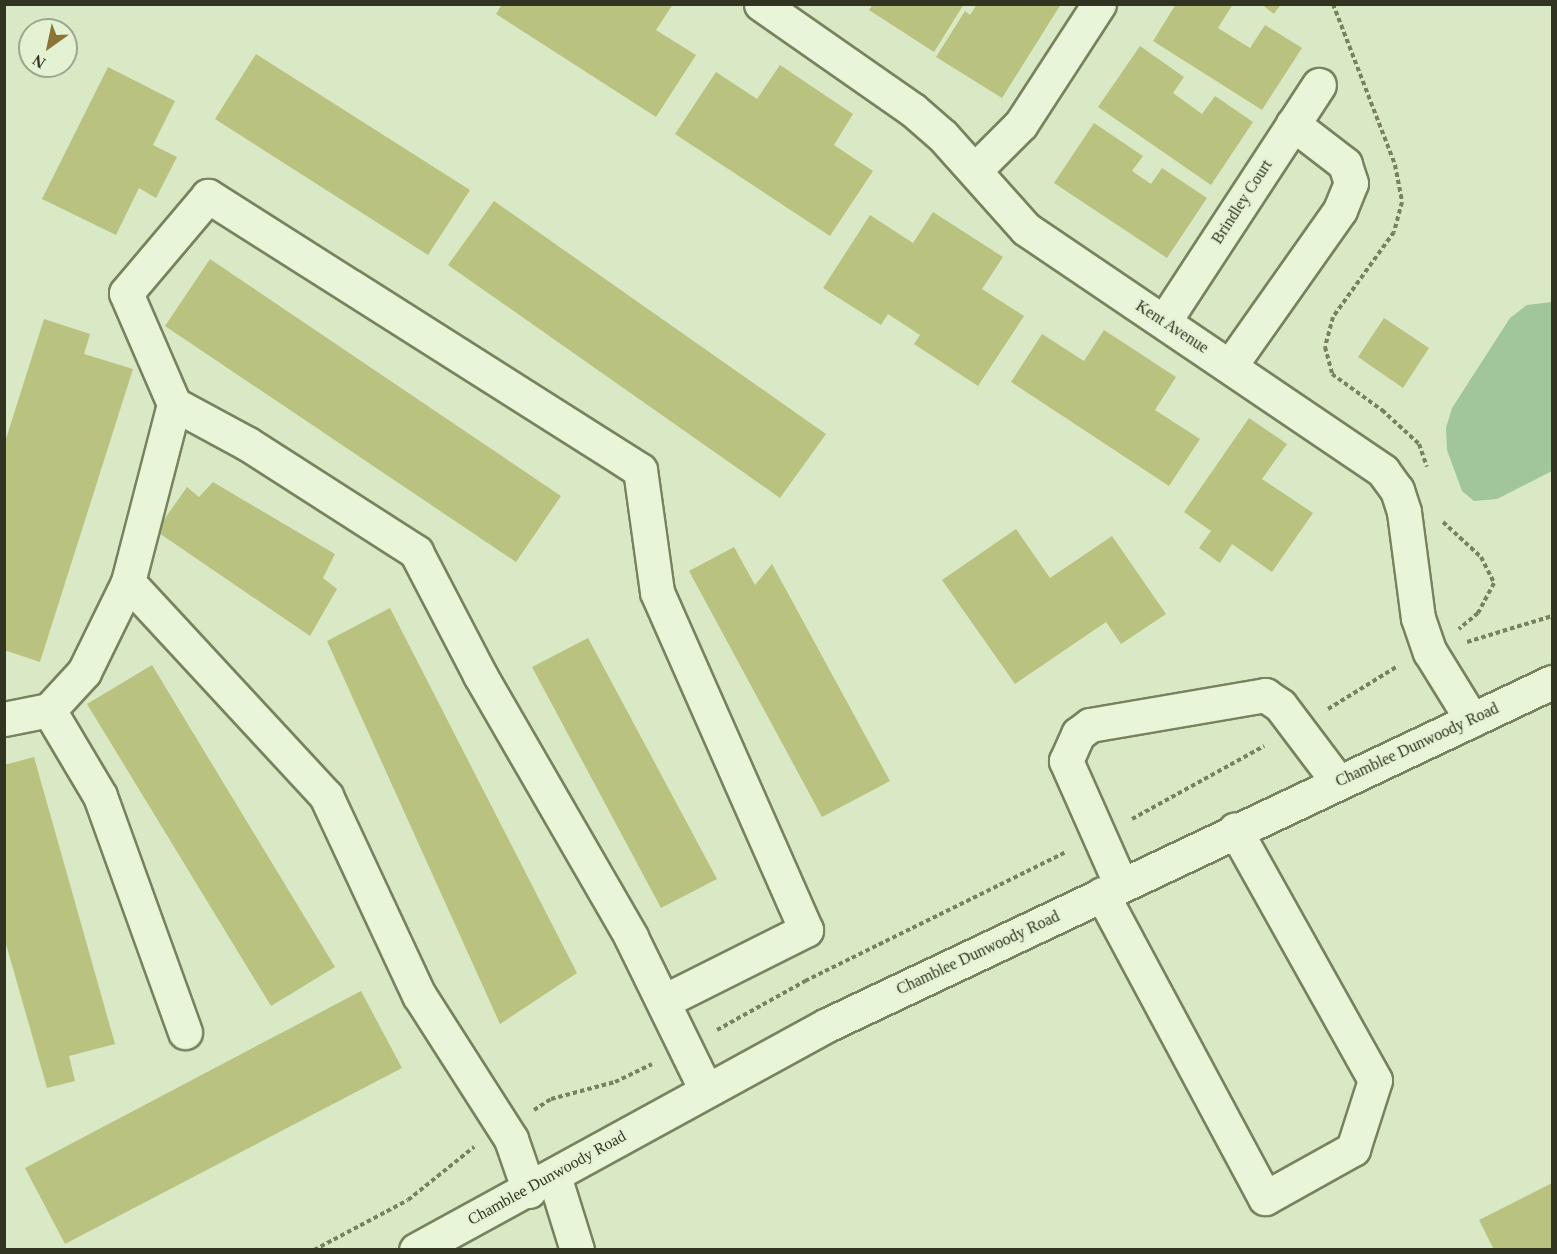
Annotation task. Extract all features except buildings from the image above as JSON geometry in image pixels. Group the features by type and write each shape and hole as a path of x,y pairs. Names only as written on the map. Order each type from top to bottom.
{"street":[{"name":"Kent Avenue","path":"761,4 913,110 975,170 1026,229 1165,320 1383,471 1397,490 1406,524 1415,606 1431,653 1472,720"},
{"path":"975,170 1021,124 1099,4"},
{"name":"Brindley Court","path":"1165,320 1319,84"},
{"path":"1230,366 1340,210 1351,183 1345,164 1293,124"},
{"path":"4,719 49,710 84,672 128,582 174,404 126,293 208,196 640,470 657,592 806,930 664,1001"},
{"path":"174,404 248,444 416,552 480,675 631,937 706,1090"},
{"path":"128,582 326,796 419,995 541,1184 577,1250"},
{"name":"Chamblee Dunwoody Road","path":"416,1250 541,1184 706,1090 827,1025 1552,682"},
{"path":"1235,830 1375,1080 1353,1149 1265,1198 1112,889 1098,836 1066,761 1078,734 1090,725 1256,693 1273,698 1338,782"},
{"path":"49,710 100,796 185,1032"}],"path":[{"path":"1333,4 1395,165 1402,202 1394,232 1333,317 1325,347 1332,374 1382,410 1419,444 1430,472"},
{"path":"1431,653 1478,613 1494,583 1481,557 1441,520 1440,511"},
{"path":"314,1250 408,1200 455,1161 551,1099 615,1082 686,1047 805,981 1098,836 1297,727 1404,662 1552,616"}],"green space":[{"path":"1552,302 1552,471 1497,499 1474,501 1462,491 1447,450 1446,428 1452,408 1510,318 1527,305"}]}
